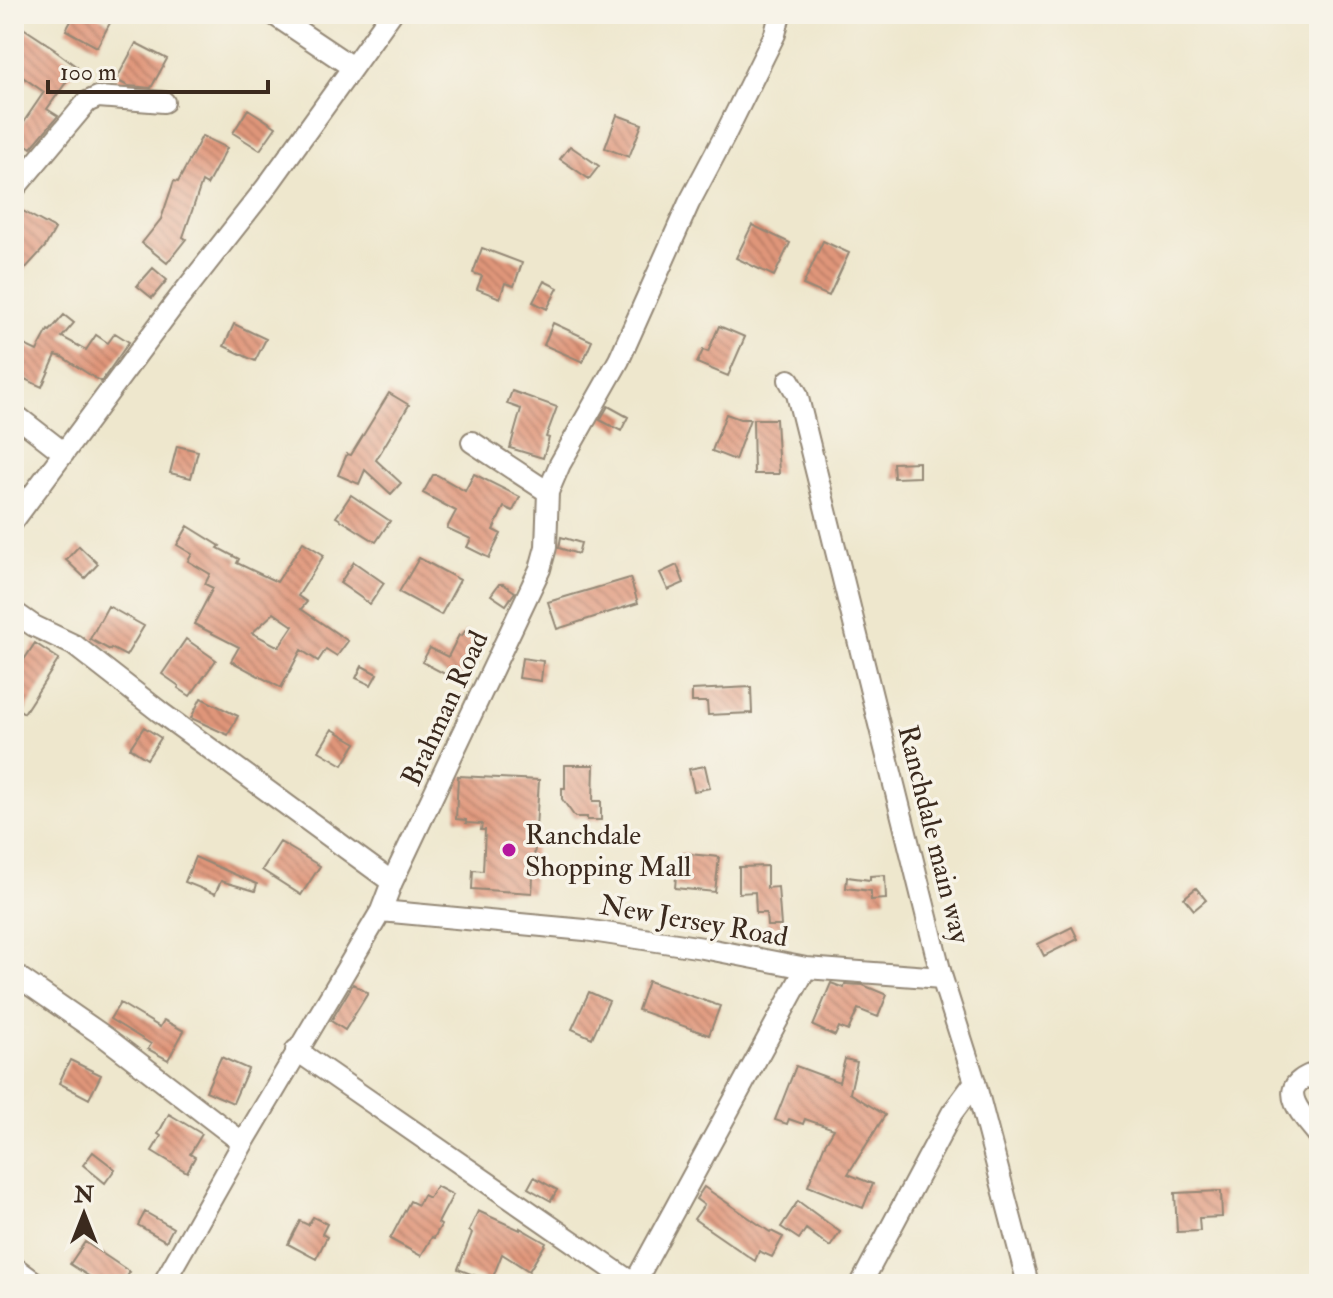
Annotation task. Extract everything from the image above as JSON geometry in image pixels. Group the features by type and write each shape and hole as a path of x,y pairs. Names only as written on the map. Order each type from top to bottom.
{"street":[{"path":"273,14 352,67"},
{"path":"14,520 173,306 265,189 391,14"},
{"name":"Brahman Road","path":"163,1284 296,1050 381,911 540,569 546,547 548,492 560,464 619,360 689,203 775,34 780,14"},
{"path":"14,189 87,102 98,97 164,102"},
{"name":"Ranchdale main way","path":"793,387 942,978 975,1082 1028,1284"},
{"path":"14,414 64,453"},
{"path":"472,442 548,492"},
{"path":"14,612 34,626 74,645 392,882"},
{"name":"New Jersey Road","path":"381,911 585,930 806,968 942,978"},
{"path":"296,1050 634,1284 806,968"},
{"path":"14,974 105,1037 243,1143"},
{"path":"1319,1071 1294,1086 1292,1095 1295,1105 1319,1136"},
{"path":"861,1284 952,1113 975,1082"}],"building":[{"path":"75,14 94,14 110,23 97,47 66,30"},
{"path":"14,22 77,67 47,109 58,116 31,148 14,136 44,92 14,71"},
{"path":"136,43 167,59 151,88 128,86 116,80"},
{"path":"248,109 276,127 260,150 233,133"},
{"path":"617,115 642,124 629,157 605,148"},
{"path":"202,136 227,148 207,185 202,182 183,237 186,239 167,263 142,243 161,219 174,181 178,182"},
{"path":"570,146 599,166 589,179 560,159"},
{"path":"21,210 55,229 45,247 14,281 14,244 22,235 14,231 14,224"},
{"path":"752,225 790,243 774,276 736,258"},
{"path":"823,241 849,253 829,296 803,285"},
{"path":"482,248 522,263 514,286 505,283 500,298 477,289 482,276 473,273"},
{"path":"153,268 167,280 152,298 137,286"},
{"path":"544,281 558,288 547,309 533,302"},
{"path":"64,315 74,323 62,337 86,350 96,335 108,343 115,333 129,342 101,382 56,355 42,387 14,374 14,340 37,351 48,330"},
{"path":"553,323 592,341 583,362 544,345"},
{"path":"234,324 266,339 255,361 224,346"},
{"path":"719,326 745,337 728,376 697,363 703,350 708,352"},
{"path":"512,391 557,407 546,437 549,438 543,458 510,448 521,409 507,404"},
{"path":"389,393 409,405 376,460 401,483 391,494 365,470 359,484 338,475 347,454 351,455"},
{"path":"608,406 628,417 621,431 600,420"},
{"path":"726,414 750,419 735,460 712,451"},
{"path":"753,419 776,419 779,474 754,474"},
{"path":"177,446 198,451 191,478 170,473"},
{"path":"919,462 919,477 894,478 893,463"},
{"path":"474,474 520,497 513,511 504,507 493,530 501,534 489,558 467,547 471,539 447,528 456,511 423,493 433,475 465,491"},
{"path":"351,495 390,521 376,542 336,517"},
{"path":"188,526 239,559 237,563 277,582 303,542 324,555 298,596 307,602 301,609 348,641 337,656 326,649 318,661 301,650 281,688 231,661 239,647 194,624 213,588 205,584 210,574 188,561 192,554 177,545","holes":["274,613 293,626 279,647 252,633"]},
{"path":"561,537 581,543 578,554 559,548"},
{"path":"79,546 98,564 85,578 66,560"},
{"path":"419,558 460,580 441,615 399,592"},
{"path":"354,562 384,583 370,604 340,583"},
{"path":"677,565 684,583 668,590 660,573"},
{"path":"630,578 638,603 557,629 548,602"},
{"path":"499,584 515,592 506,605 491,595"},
{"path":"108,606 144,626 126,656 90,639"},
{"path":"465,631 482,640 460,682 422,662 430,648 448,657 459,635 462,636"},
{"path":"186,639 216,660 190,696 162,674"},
{"path":"35,643 59,659 24,713 14,706 14,675"},
{"path":"522,658 543,661 541,681 519,678"},
{"path":"362,666 377,674 371,685 356,678"},
{"path":"751,687 752,713 708,715 707,702 692,702 692,690"},
{"path":"201,698 238,716 228,735 191,718"},
{"path":"144,727 161,738 147,759 130,748"},
{"path":"332,729 356,743 343,765 319,751"},
{"path":"565,765 594,765 593,801 601,801 601,820 575,817 562,799"},
{"path":"705,766 710,788 694,791 689,769"},
{"name":"Ranchdale Shopping Mall","path":"458,776 539,780 532,893 472,889 473,870 483,871 485,830 481,830 482,824 456,819"},
{"path":"280,842 320,866 301,895 262,870"},
{"path":"678,853 719,857 715,892 675,888"},
{"path":"195,857 257,884 255,891 221,881 215,894 185,882"},
{"path":"767,866 767,888 778,887 781,926 767,926 766,913 756,913 755,892 739,893 739,867"},
{"path":"885,875 886,899 871,900 871,891 846,888 847,877 870,880 870,876"},
{"path":"1196,888 1206,900 1194,910 1184,898"},
{"path":"1072,927 1078,939 1044,956 1038,944"},
{"path":"648,981 720,1006 709,1035 638,1010"},
{"path":"831,983 844,988 845,984 863,985 887,995 878,1017 858,1009 848,1031 839,1027 835,1036 813,1026"},
{"path":"353,984 368,993 345,1030 331,1021"},
{"path":"589,992 609,1001 592,1038 572,1029"},
{"path":"120,1003 160,1027 164,1020 184,1031 168,1060 148,1049 151,1044 110,1019"},
{"path":"221,1057 248,1069 233,1103 206,1091"},
{"path":"845,1059 857,1062 850,1093 885,1115 848,1174 873,1184 863,1208 808,1186 834,1129 805,1119 803,1124 789,1119 787,1124 775,1120 796,1066 839,1082"},
{"path":"70,1060 101,1075 89,1099 59,1083"},
{"path":"169,1114 202,1134 190,1154 195,1157 187,1172 152,1151"},
{"path":"93,1152 115,1169 105,1183 83,1165"},
{"path":"534,1177 557,1190 551,1201 528,1188"},
{"path":"436,1186 453,1195 438,1223 441,1225 421,1256 390,1239 410,1201 418,1205 423,1195 429,1198"},
{"path":"704,1187 770,1232 783,1237 772,1257 759,1251 755,1261 694,1219 704,1205 696,1199"},
{"path":"1221,1191 1222,1217 1199,1218 1200,1231 1177,1232 1175,1193"},
{"path":"798,1201 840,1232 830,1247 806,1229 799,1239 781,1227"},
{"path":"478,1211 520,1228 546,1243 529,1271 502,1254 491,1282 458,1269"},
{"path":"145,1212 173,1228 166,1241 138,1225"},
{"path":"313,1217 327,1224 322,1234 327,1237 316,1259 288,1244 300,1221 308,1225"},
{"path":"85,1242 130,1272 122,1284 101,1284 70,1264"}],"place":[{"name":"Ranchdale Shopping Mall","path":"509,850"}]}
